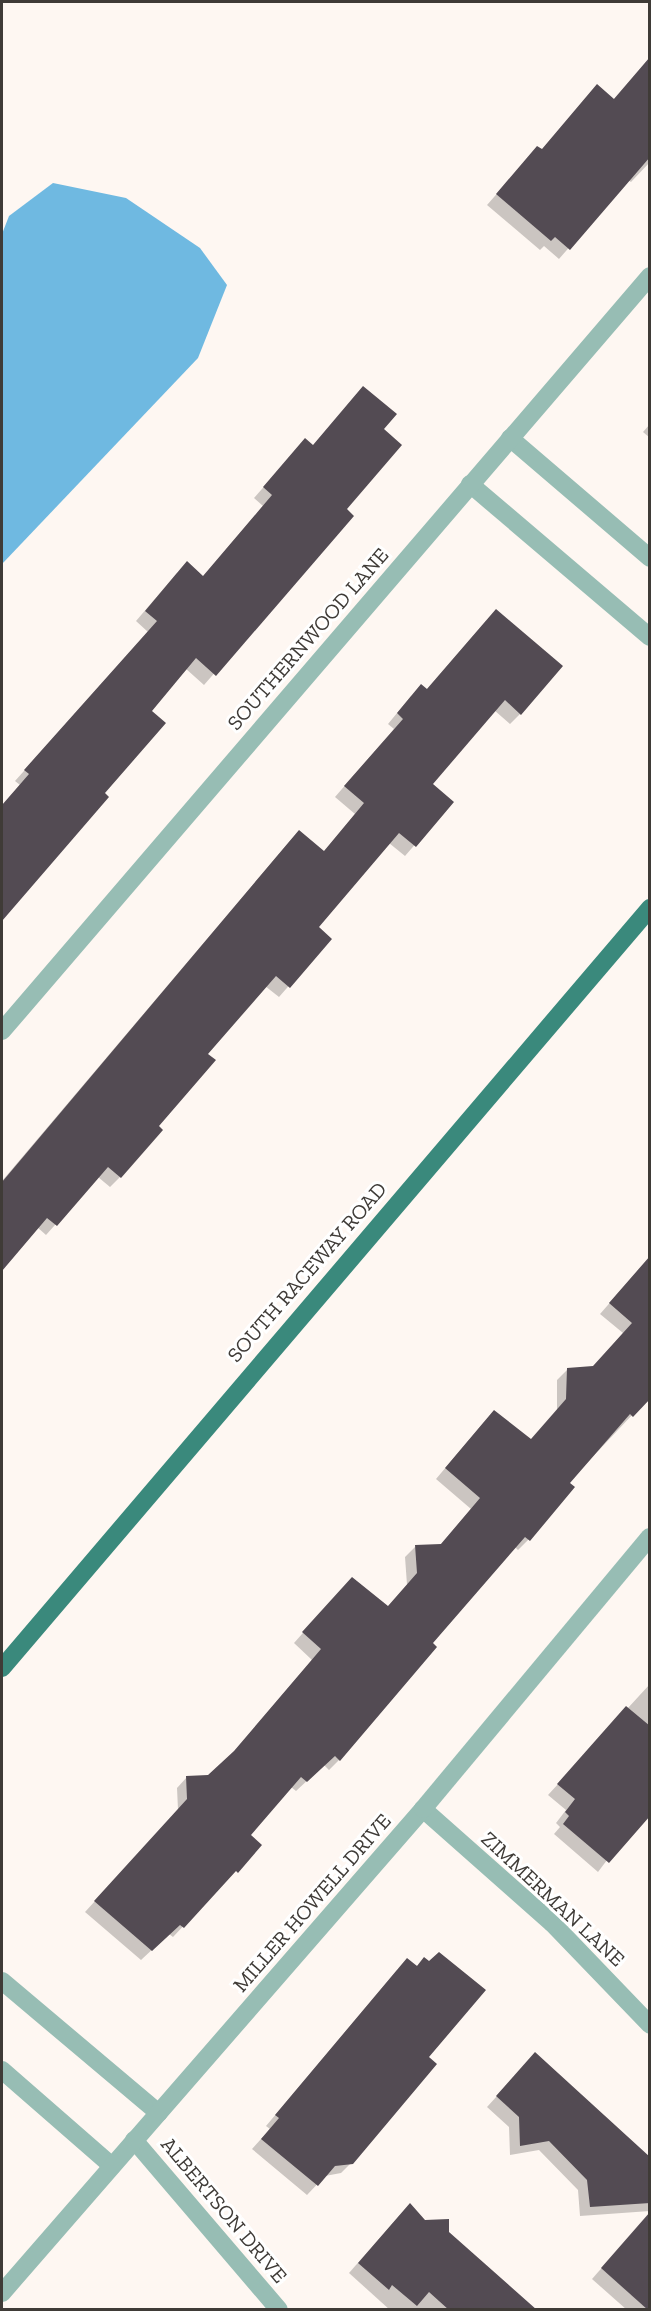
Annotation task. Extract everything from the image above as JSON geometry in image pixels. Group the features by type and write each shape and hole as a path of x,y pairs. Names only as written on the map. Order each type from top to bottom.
{"main road":[{"name":"SOUTH RACEWAY ROAD","path":"2,1668 650,908"}],"street":[{"name":"SOUTHERNWOOD LANE","path":"2,1031 650,276"},
{"path":"510,438 650,558"},
{"path":"470,484 650,637"},
{"name":"MILLER HOWELL DRIVE","path":"2,2293 423,1809 650,1537"},
{"name":"ZIMMERMAN LANE","path":"423,1809 552,1923 650,2025"},
{"name":"ALBERTSON DRIVE","path":"2,1981 159,2113"},
{"path":"2,2070 112,2166"},
{"name":"ALBERTSON DRIVE","path":"134,2140 279,2310"}],"water":[{"path":"53,183 126,198 200,248 227,285 198,358 2,564 2,234 9,216"}],"building":[{"path":"650,57 650,157 570,250 555,237 551,241 496,194 537,146 542,149 597,84 614,99"},
{"path":"363,386 397,414 384,429 402,445 347,509 354,516 216,676 196,658 152,711 166,723 105,793 109,797 2,921 2,805 29,774 24,770 157,621 145,611 187,561 203,576 272,495 263,487 305,438 313,445"},
{"path":"496,609 563,666 521,715 505,700 433,784 454,802 416,847 399,833 319,927 332,939 290,988 276,976 208,1054 216,1060 159,1126 163,1130 121,1178 108,1167 57,1226 47,1218 2,1271 2,1182 299,830 324,851 364,803 344,786 403,719 397,713 421,684 427,689"},
{"path":"650,1256 650,1399 633,1417 630,1414 570,1483 575,1487 530,1541 525,1537 433,1643 437,1647 340,1761 335,1756 307,1782 301,1777 251,1835 262,1845 184,1928 180,1925 152,1951 94,1901 187,1799 186,1776 208,1775 234,1751 321,1649 302,1632 352,1577 388,1606 417,1573 415,1545 441,1544 480,1498 445,1468 494,1410 531,1439 566,1399 567,1368 593,1366 632,1323 609,1303"},
{"path":"626,1706 650,1726 650,1816 609,1863 563,1824 569,1816 565,1812 575,1799 557,1784"},
{"path":"439,1952 486,1990 429,2057 437,2064 353,2164 335,2166 318,2186 261,2139 279,2118 275,2115 407,1958 417,1966 424,1957 429,1961"},
{"path":"535,2052 650,2157 650,2203 590,2207 587,2180 549,2141 520,2146 519,2117 496,2096"},
{"path":"410,2203 425,2220 449,2219 449,2232 537,2310 449,2310 429,2292 417,2306 392,2285 389,2290 358,2263"},
{"path":"650,2212 650,2310 648,2310 601,2268"}]}
